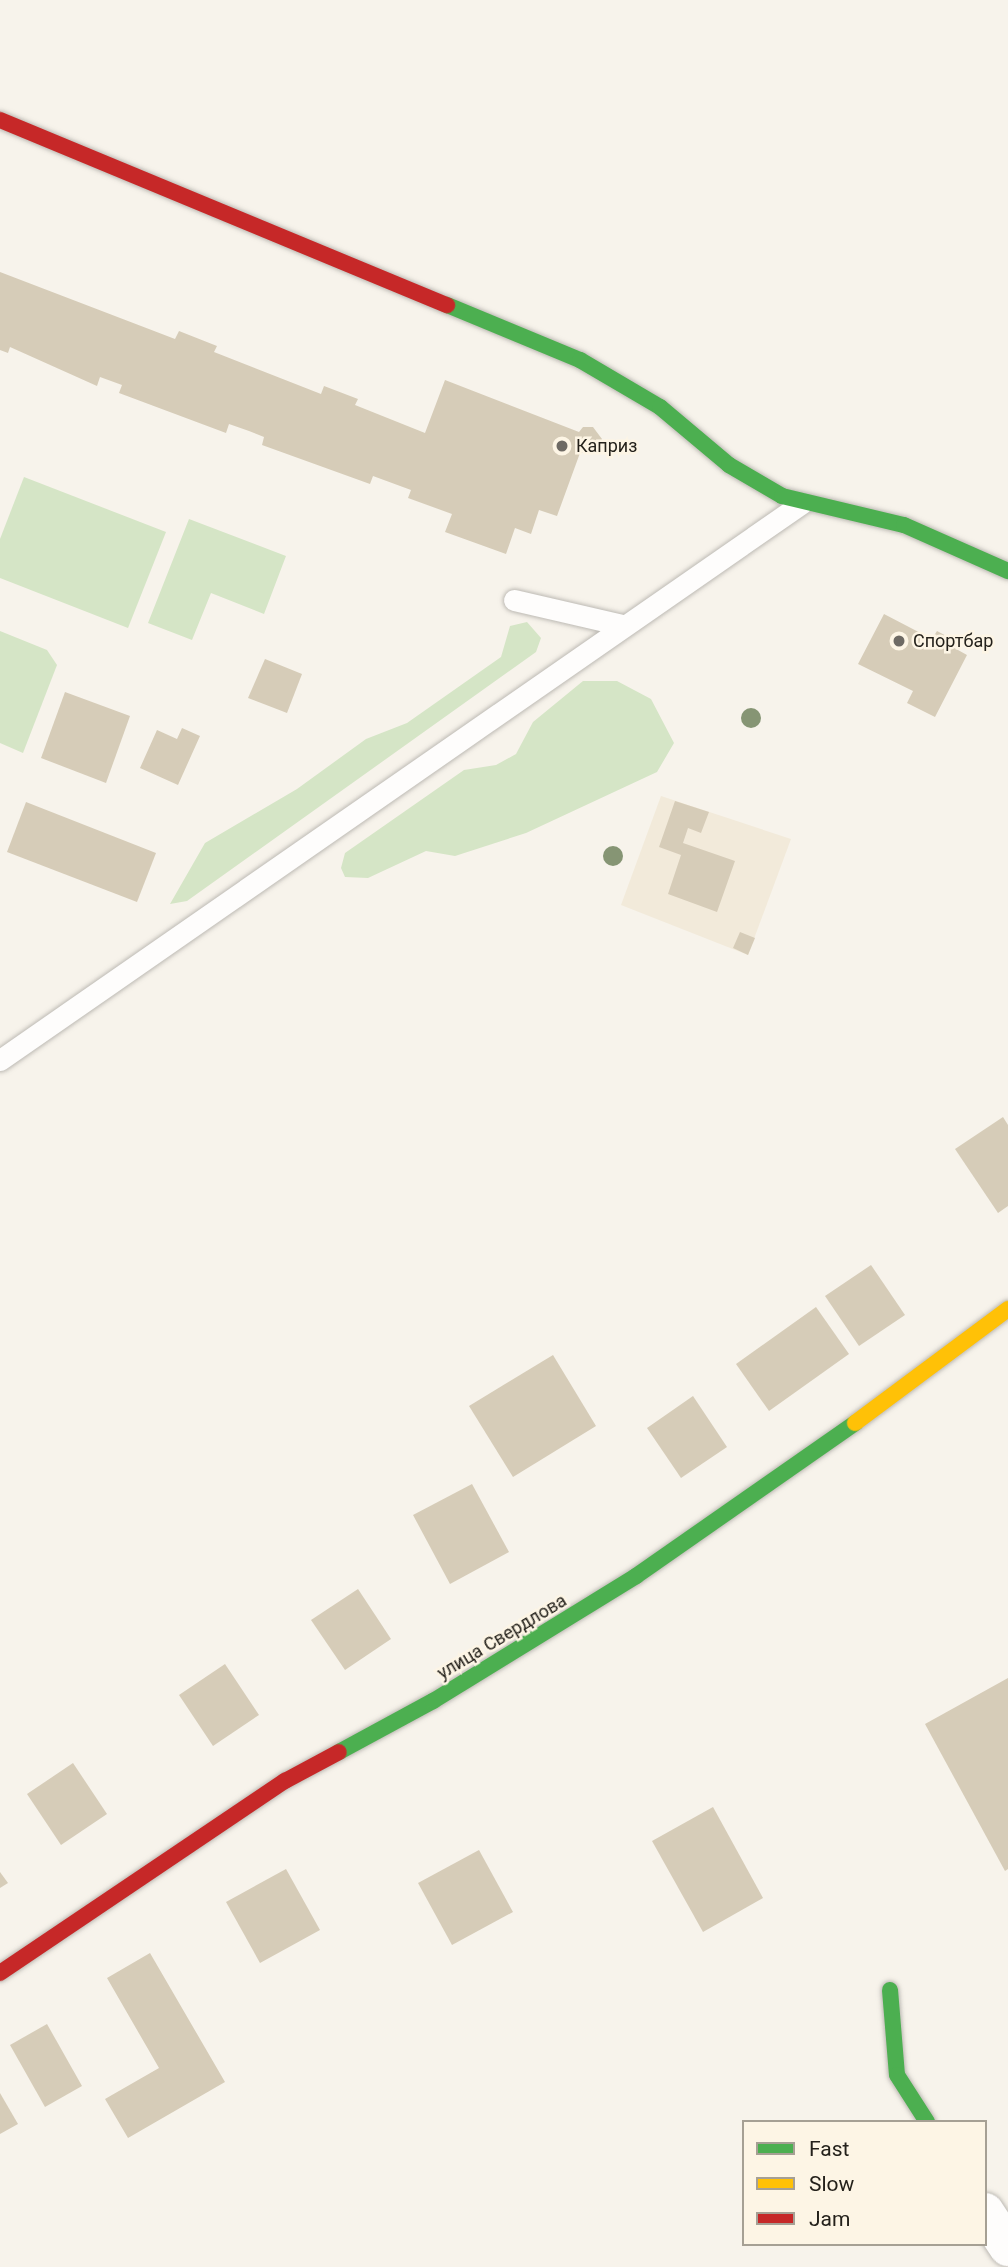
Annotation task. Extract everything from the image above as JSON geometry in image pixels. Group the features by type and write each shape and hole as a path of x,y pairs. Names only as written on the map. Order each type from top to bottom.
{"street":[{"path":"0,120 580,360 660,407 757,484 802,503 904,525 1008,571"},
{"name":"улица Свердлова","path":"0,1973 285,1781 445,1694 636,1576 811,1455 1008,1309"},
{"path":"890,1990 897,2074 926,2120"},
{"path":"987,2215 1008,2247"}],"lane":[{"path":"0,1060 622,625 802,503"},
{"path":"514,600 622,625"}],"shaded area":[{"path":"661,796 791,839 748,955 621,905"}],"green space":[{"path":"24,477 166,532 128,628 0,578 0,539"},
{"path":"189,519 286,556 264,614 211,593 192,640 148,623"},
{"path":"527,622 541,638 536,652 187,901 170,904 205,843 297,789 366,739 407,723 501,657 510,626"},
{"path":"0,631 47,650 57,665 23,753 0,743"},
{"path":"583,681 617,681 651,699 674,743 657,772 526,833 455,856 426,851 368,878 345,877 341,868 345,853 464,770 496,765 516,754 533,722"}],"building":[{"path":"0,272 175,339 179,331 217,346 214,352 321,394 324,386 358,399 355,405 425,433 445,380 579,432 583,427 593,427 602,439 597,448 580,453 557,516 539,510 531,534 515,528 506,554 445,532 452,514 408,498 411,490 373,476 370,484 262,445 264,437 249,431 229,424 226,433 119,393 122,385 100,377 97,386 10,347 8,353 0,350"},
{"path":"884,614 932,639 937,631 952,639 949,645 967,655 935,717 907,703 913,691 858,664"},
{"path":"265,659 302,674 287,713 248,698"},
{"path":"65,692 130,716 106,783 41,758"},
{"path":"182,728 200,736 178,785 140,768 157,730 177,739"},
{"path":"675,801 709,812 701,833 688,828 683,843 735,861 717,912 668,894 681,855 659,847"},
{"path":"26,802 156,853 137,902 7,852"},
{"path":"740,932 755,938 748,955 733,948"},
{"path":"1003,1117 1008,1125 1008,1206 998,1213 955,1149"},
{"path":"871,1265 905,1315 859,1346 825,1296"},
{"path":"816,1307 849,1354 769,1411 736,1364"},
{"path":"553,1355 596,1426 513,1477 469,1406"},
{"path":"693,1396 727,1447 681,1478 647,1428"},
{"path":"472,1484 509,1552 450,1584 413,1515"},
{"path":"358,1589 391,1639 345,1670 311,1620"},
{"path":"225,1664 259,1715 213,1746 179,1695"},
{"path":"1008,1678 1008,1869 1005,1871 925,1724"},
{"path":"73,1763 107,1814 61,1845 27,1794"},
{"path":"713,1807 763,1898 703,1932 652,1841"},
{"path":"479,1850 513,1912 452,1945 418,1883"},
{"path":"286,1869 320,1930 260,1963 226,1902"},
{"path":"0,1872 8,1883 0,1888"},
{"path":"150,1953 225,2082 128,2138 105,2099 159,2068 107,1978"},
{"path":"47,2024 82,2086 45,2107 10,2045"},
{"path":"0,2093 18,2124 0,2134"}],"traffic: fast":[{"path":"447,305 580,360 660,407 729,465 782,496 904,525 1008,571"},
{"path":"339,1752 433,1701 636,1576 855,1423"},
{"path":"890,1990 897,2075 926,2120"}],"traffic: slow":[{"path":"855,1423 1008,1309"}],"traffic: jam":[{"path":"0,120 447,305"},
{"path":"0,1973 285,1781 339,1752"}],"place":[{"name":"Каприз","path":"562,446"},
{"name":"Спортбар","path":"899,641"}]}
